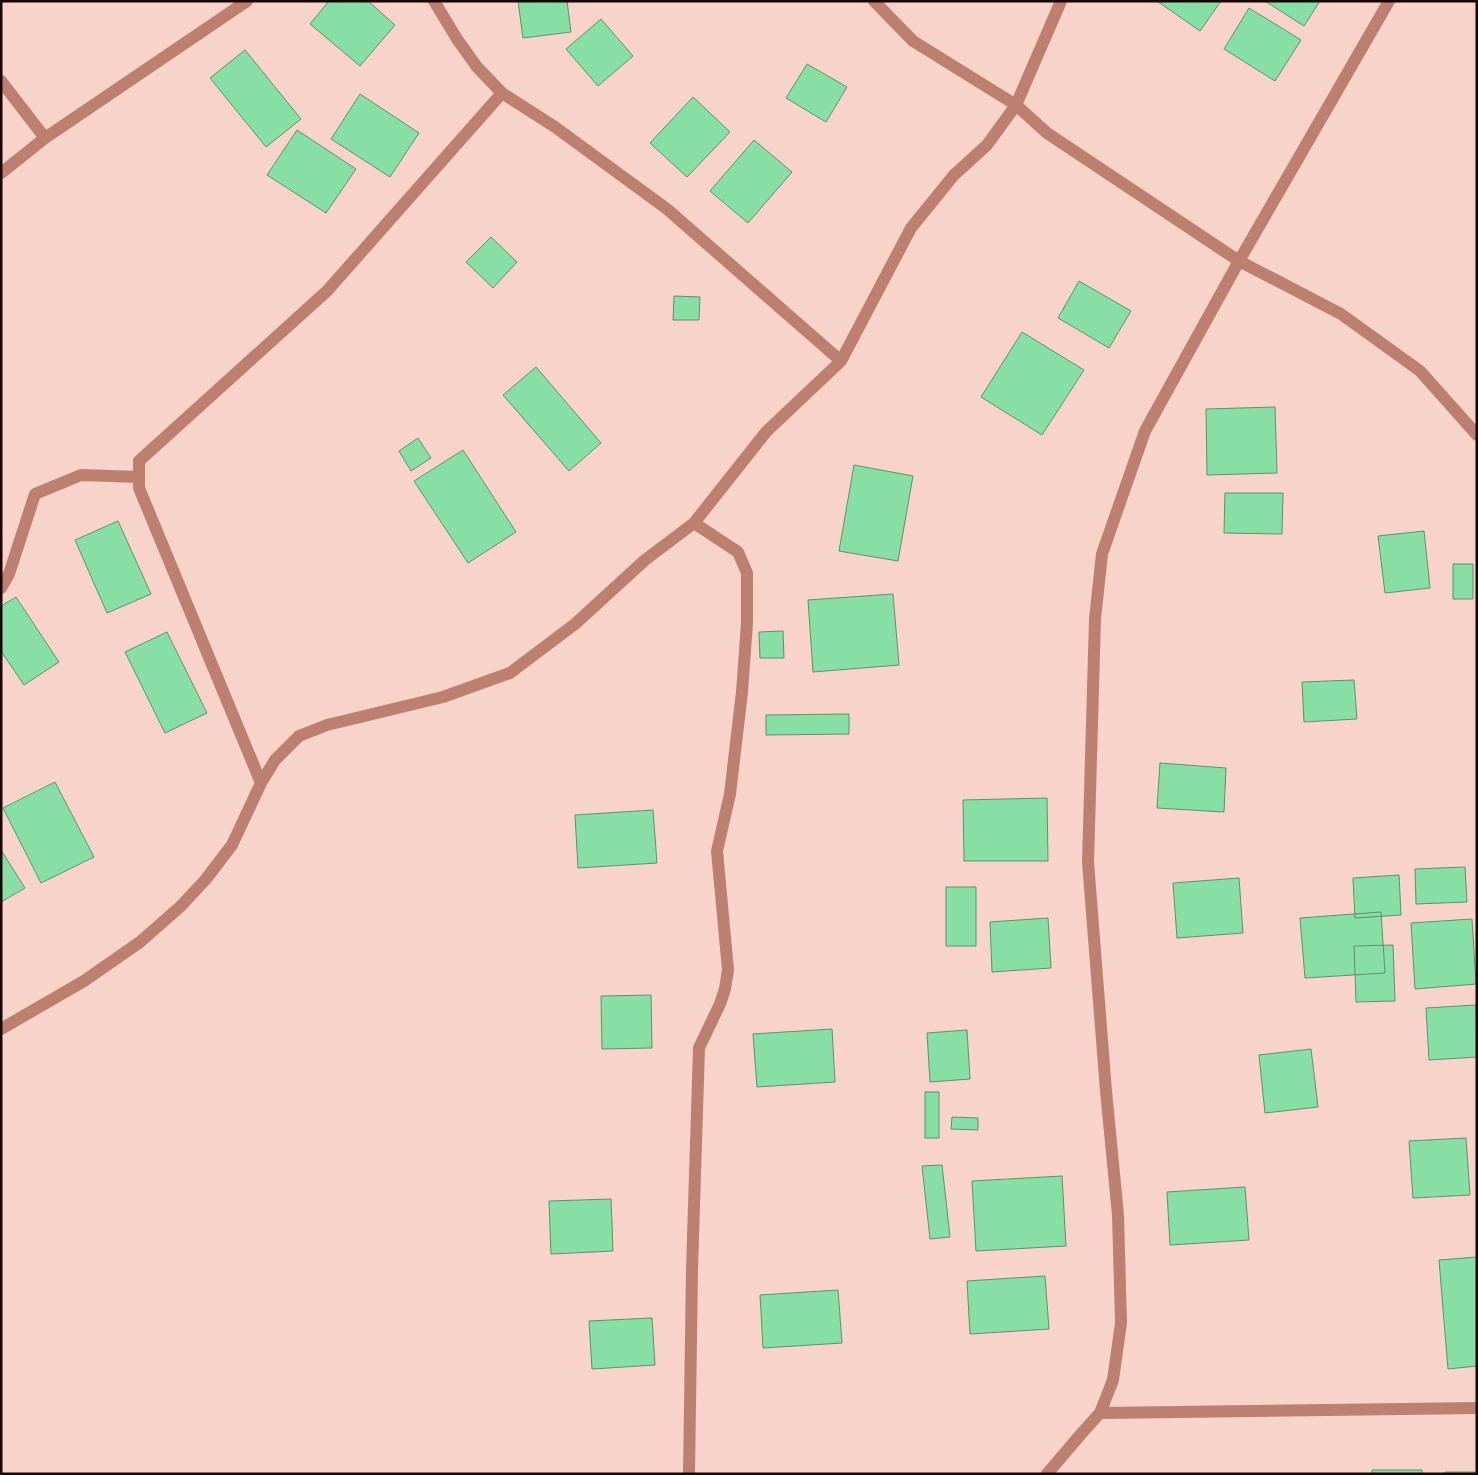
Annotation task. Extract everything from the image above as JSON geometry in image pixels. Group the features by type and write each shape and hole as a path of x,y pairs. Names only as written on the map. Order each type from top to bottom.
{"street":[{"path":"1,172 45,138 247,1"},
{"path":"434,1 477,67 502,93 555,127 667,209 841,361"},
{"path":"874,1 913,41 1016,105 1047,133 1239,261 1341,314 1357,325 1420,371 1477,436"},
{"path":"1,1029 84,981 140,942 181,906 206,879 232,844 261,783 275,760 299,736 327,725 444,698 510,672 575,624 645,560 694,523 766,432 841,361 911,228 954,175 987,145 1016,105 1061,1"},
{"path":"1047,1474 1100,1413 1113,1380 1121,1323 1118,1215 1105,1082 1088,862 1095,619 1102,554 1145,431 1239,261 1389,1"},
{"path":"1,81 45,138"},
{"path":"261,783 139,488 139,461 327,291 502,93"},
{"path":"1,588 9,574 35,494 81,475 139,477"},
{"path":"689,1474 692,1269 699,1048 726,989 728,970 718,851 730,794 747,623 747,573 738,552 694,523"},
{"path":"1100,1413 1477,1408"}],"building":[{"path":"329,1 368,1 395,25 360,66 310,24"},
{"path":"518,1 567,1 571,32 523,38"},
{"path":"1157,1 1221,1 1200,31"},
{"path":"1265,1 1320,1 1304,26"},
{"path":"1249,8 1301,40 1275,81 1224,49"},
{"path":"601,19 633,56 598,86 566,49"},
{"path":"245,50 301,119 266,147 210,78"},
{"path":"807,64 847,87 826,122 786,98"},
{"path":"360,94 419,133 390,177 331,139"},
{"path":"693,97 730,132 687,177 650,143"},
{"path":"297,130 356,169 326,213 267,175"},
{"path":"754,140 792,172 748,223 710,191"},
{"path":"491,237 517,262 493,288 466,262"},
{"path":"1079,281 1131,311 1109,348 1058,318"},
{"path":"674,296 700,297 699,320 673,320"},
{"path":"1022,332 1084,370 1042,435 981,397"},
{"path":"536,367 601,443 569,471 503,395"},
{"path":"1275,407 1277,473 1207,475 1206,409"},
{"path":"418,438 431,458 411,471 399,451"},
{"path":"463,450 516,532 468,563 414,481"},
{"path":"854,465 913,476 898,561 839,551"},
{"path":"1225,493 1283,493 1282,534 1224,533"},
{"path":"118,521 151,594 107,613 75,540"},
{"path":"1424,531 1430,588 1385,593 1378,536"},
{"path":"1453,564 1473,564 1473,599 1453,599"},
{"path":"893,594 899,665 813,672 808,600"},
{"path":"16,597 59,662 24,685 1,651 1,606"},
{"path":"783,631 784,658 760,658 759,632"},
{"path":"167,632 207,713 165,733 125,652"},
{"path":"1354,680 1357,719 1304,722 1302,682"},
{"path":"849,714 849,734 766,735 766,715"},
{"path":"1160,763 1226,768 1224,812 1157,808"},
{"path":"55,782 94,857 41,883 3,808"},
{"path":"1047,798 1048,861 964,861 963,800"},
{"path":"653,810 657,863 578,868 575,815"},
{"path":"1,850 25,888 1,902"},
{"path":"1465,867 1467,902 1416,904 1415,869"},
{"path":"1399,875 1401,915 1355,918 1353,878"},
{"path":"1239,878 1243,933 1177,938 1173,883"},
{"path":"946,887 976,887 976,946 946,946"},
{"path":"1381,912 1385,973 1305,978 1300,918"},
{"path":"1048,918 1051,968 992,972 990,922"},
{"path":"1472,919 1476,984 1415,989 1411,923"},
{"path":"1393,945 1395,1001 1356,1002 1354,946"},
{"path":"651,995 652,1048 602,1049 601,996"},
{"path":"1476,1005 1477,1057 1429,1060 1426,1008"},
{"path":"832,1029 835,1082 757,1087 753,1034"},
{"path":"967,1030 970,1079 930,1082 927,1033"},
{"path":"1311,1049 1318,1107 1265,1113 1259,1055"},
{"path":"925,1092 939,1092 939,1138 925,1138"},
{"path":"952,1117 978,1118 978,1130 951,1129"},
{"path":"1466,1138 1470,1195 1413,1198 1409,1141"},
{"path":"942,1165 950,1237 930,1239 922,1166"},
{"path":"1062,1176 1066,1246 976,1251 972,1181"},
{"path":"1245,1187 1249,1240 1170,1245 1167,1192"},
{"path":"611,1199 613,1251 551,1254 549,1201"},
{"path":"1477,1257 1477,1366 1448,1369 1439,1260"},
{"path":"1045,1276 1049,1329 970,1334 967,1281"},
{"path":"838,1290 842,1343 763,1348 760,1295"},
{"path":"652,1318 655,1365 592,1369 589,1321"},
{"path":"1372,1470 1422,1470 1422,1474 1372,1474"},
{"path":"1445,1472 1477,1472 1477,1474 1445,1474"}]}
